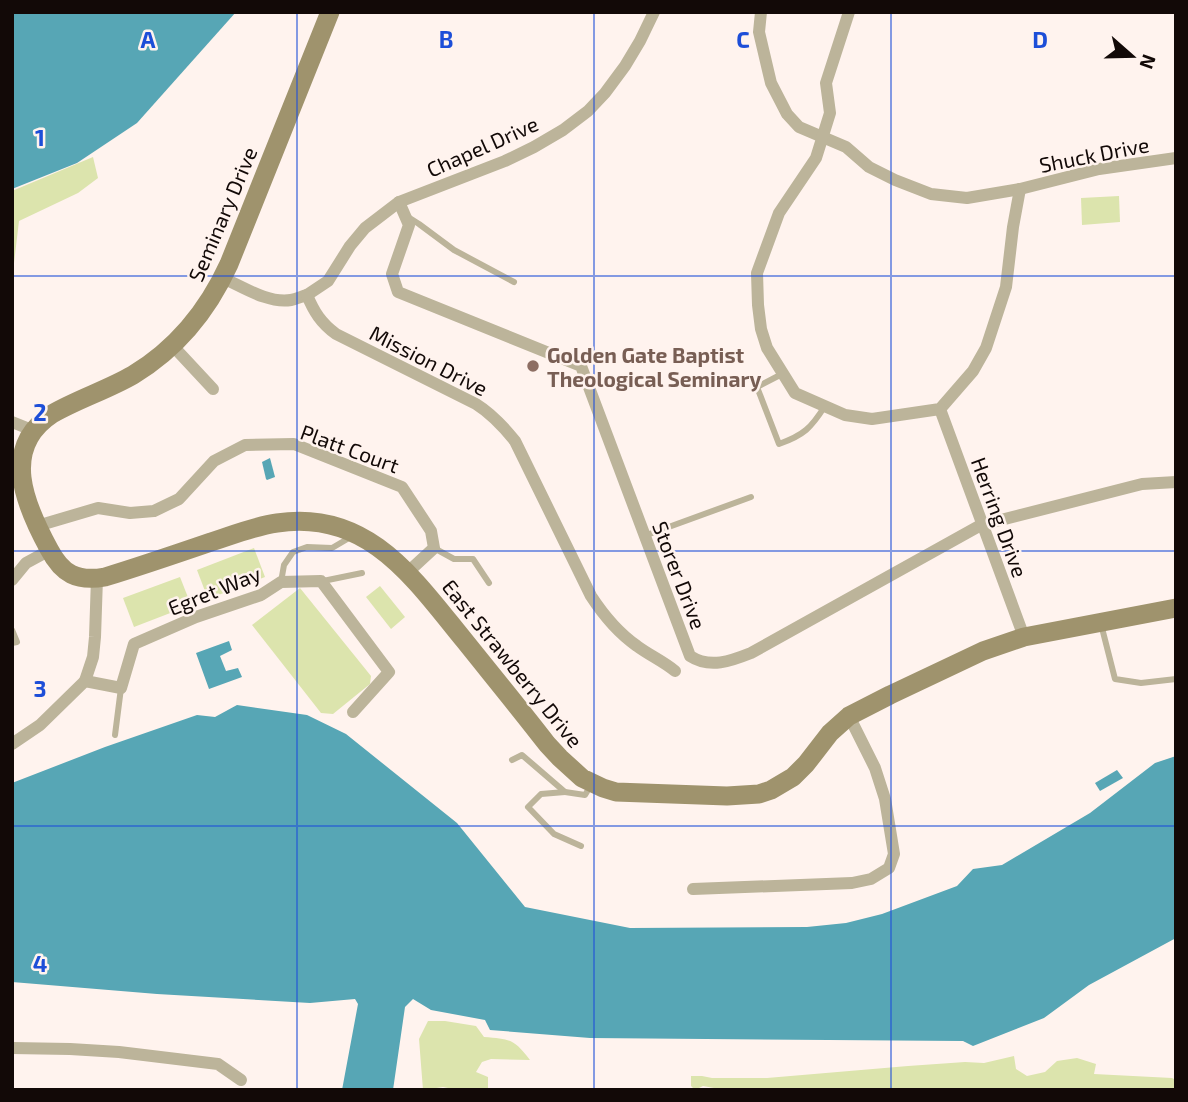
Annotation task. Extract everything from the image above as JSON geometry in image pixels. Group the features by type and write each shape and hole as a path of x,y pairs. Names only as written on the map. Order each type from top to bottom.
{"street":[{"name":"Seminary Drive","path":"32,430 52,414 133,375 162,355 204,310 223,278 330,12"},
{"name":"Chapel Drive","path":"307,295 328,281 365,228 399,202 505,161 564,130 588,111 625,66 654,12"},
{"name":"Shuck Drive","path":"761,12 759,33 771,83 787,114 799,127 846,147 869,167 931,194 968,198 1020,189 1099,169 1176,158"},
{"path":"849,12 826,83 830,113 816,158 779,213 757,273 761,329 767,348 794,393 845,415 872,419 940,409 973,371 986,348 1006,287 1020,189"},
{"path":"399,202 406,216"},
{"name":"Storer Drive","path":"406,216 409,225 391,274 398,292 581,366 690,656 705,663 726,662 751,653 981,525 1142,485 1176,482"},
{"path":"223,278 278,300 307,295"},
{"name":"Mission Drive","path":"307,295 317,317 336,334 476,404 502,424 515,441 591,596 605,617 638,647 659,658 675,671"},
{"path":"172,345 214,389"},
{"name":"Herring Drive","path":"940,409 1024,638"},
{"path":"12,422 32,430 21,452 18,478 37,526 50,550 63,569 71,574 97,578 93,657 85,681 40,725 12,744"},
{"name":"Platt Court","path":"37,526 98,508 130,513 154,511 179,499 214,461 246,445 294,444 402,487 431,531 434,548"},
{"name":"East Strawberry Drive","path":"97,578 276,523 321,524 355,534 377,547 408,572 559,758 582,778 603,788 630,793 727,796 759,794 771,790 793,777 830,733 849,716 995,646 1176,608"},
{"path":"408,572 434,548"},
{"path":"12,580 26,563 50,550"},
{"path":"321,581 389,672 353,712"},
{"name":"Egret Way","path":"121,688 134,644 196,617 261,595 281,582 321,581"},
{"path":"85,681 121,688"},
{"path":"693,889 852,883 871,879 889,868 894,855 885,799 875,768 849,716"},
{"path":"12,1048 94,1051 218,1064 241,1080"}],"lane":[{"path":"406,216 454,250 514,282"},
{"path":"782,374 757,387 779,444 797,437 813,425 825,406"},
{"path":"644,536 751,497"},
{"path":"281,582 284,565 293,552 307,547 332,548 355,534"},
{"path":"434,548 454,559 473,559 489,583"},
{"path":"321,581 362,573"},
{"path":"1101,622 1115,679 1141,683 1176,679"},
{"path":"12,630 17,642 12,643"},
{"path":"115,734 121,688"},
{"path":"512,760 522,755 565,792"},
{"path":"581,846 554,834 528,807 541,794 565,792 585,795 592,784"}],"green space":[{"path":"93,157 98,178 78,193 19,221 12,280 12,191"},
{"path":"1119,196 1120,222 1082,225 1081,198"},
{"path":"254,548 265,577 208,599 197,570"},
{"path":"180,577 191,605 134,627 123,598"},
{"path":"380,586 405,617 391,629 366,597"},
{"path":"300,588 371,676 370,684 333,714 321,713 252,625"},
{"path":"428,1021 476,1026 484,1037 515,1044 530,1060 491,1059 482,1062 476,1072 488,1077 488,1090 443,1087 423,1090 419,1039"},
{"path":"1014,1056 1016,1069 1027,1076 1045,1072 1057,1061 1077,1058 1096,1064 1094,1074 1172,1078 1176,1080 1176,1090 725,1090 703,1086 695,1090 691,1086 691,1076 767,1078 965,1062 984,1063"}],"water":[{"path":"12,12 236,12 137,123 77,163 12,189"},
{"path":"270,458 275,477 267,480 262,462"},
{"path":"229,641 232,650 220,656 226,671 238,668 242,677 209,689 196,653"},
{"path":"237,705 307,715 346,734 457,823 525,907 630,928 807,927 846,923 882,914 957,886 973,869 1002,865 1090,813 1155,763 1176,756 1176,938 1089,985 1044,1018 973,1046 963,1041 590,1038 490,1030 485,1020 431,1010 413,999 405,1007 393,1090 342,1090 358,1004 355,999 310,1003 12,982 12,783 197,715 215,717"},
{"path":"1117,770 1123,778 1100,791 1095,783"}],"place":[{"name":"Golden Gate Baptist Theological Seminary","path":"533,366"}]}
